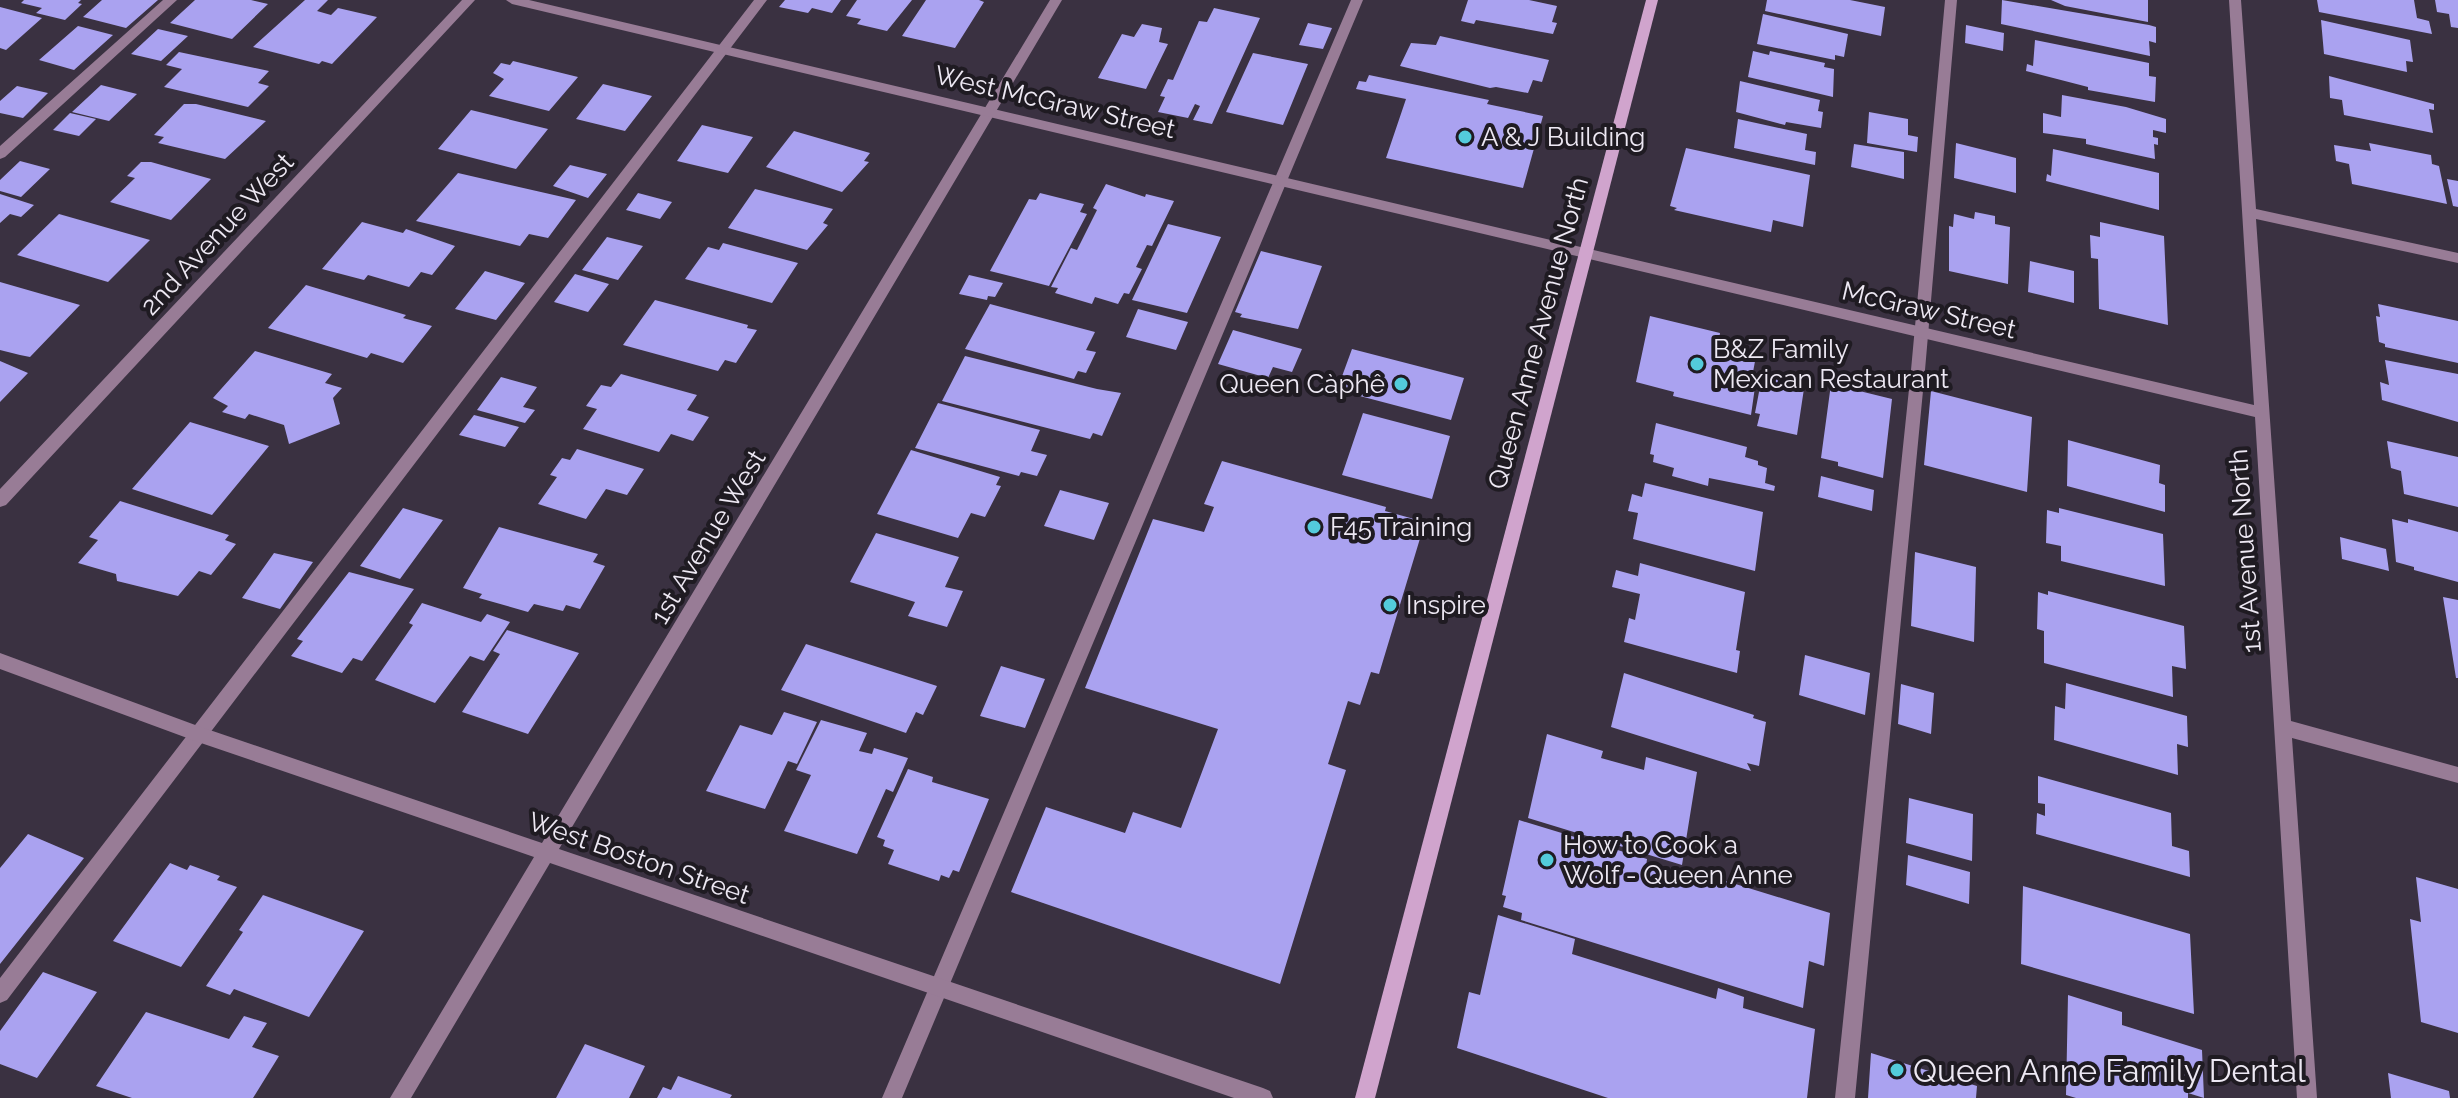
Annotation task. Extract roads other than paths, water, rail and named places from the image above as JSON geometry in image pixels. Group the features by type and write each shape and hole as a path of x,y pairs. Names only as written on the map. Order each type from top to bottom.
{"main road":[{"name":"Queen Anne Avenue North","path":"1365,1098 1652,0"}],"street":[{"path":"0,154 171,0"},
{"name":"2nd Avenue West","path":"0,500 469,0"},
{"name":"West McGraw Street","path":"512,0 1585,253"},
{"path":"0,993 761,0"},
{"name":"1st Avenue West","path":"400,1098 1056,0"},
{"path":"892,1098 1357,0"},
{"path":"1845,1098 1951,0"},
{"name":"1st Avenue North","path":"2235,0 2307,1098"},
{"path":"2251,213 2458,258"},
{"name":"McGraw Street","path":"1585,253 2262,413"},
{"name":"West Boston Street","path":"0,661 198,734 1263,1098"},
{"path":"2282,727 2458,775"}],"place":[{"name":"A & J Building","path":"1465,137"},
{"name":"B&Z Family Mexican Restaurant","path":"1697,364"},
{"name":"Queen Càphê","path":"1401,384"},
{"name":"F45 Training","path":"1314,527"},
{"name":"Inspire","path":"1390,605"},
{"name":"How to Cook a Wolf - Queen Anne","path":"1547,860"},
{"name":"Queen Anne Family Dental","path":"1897,1070"}]}
